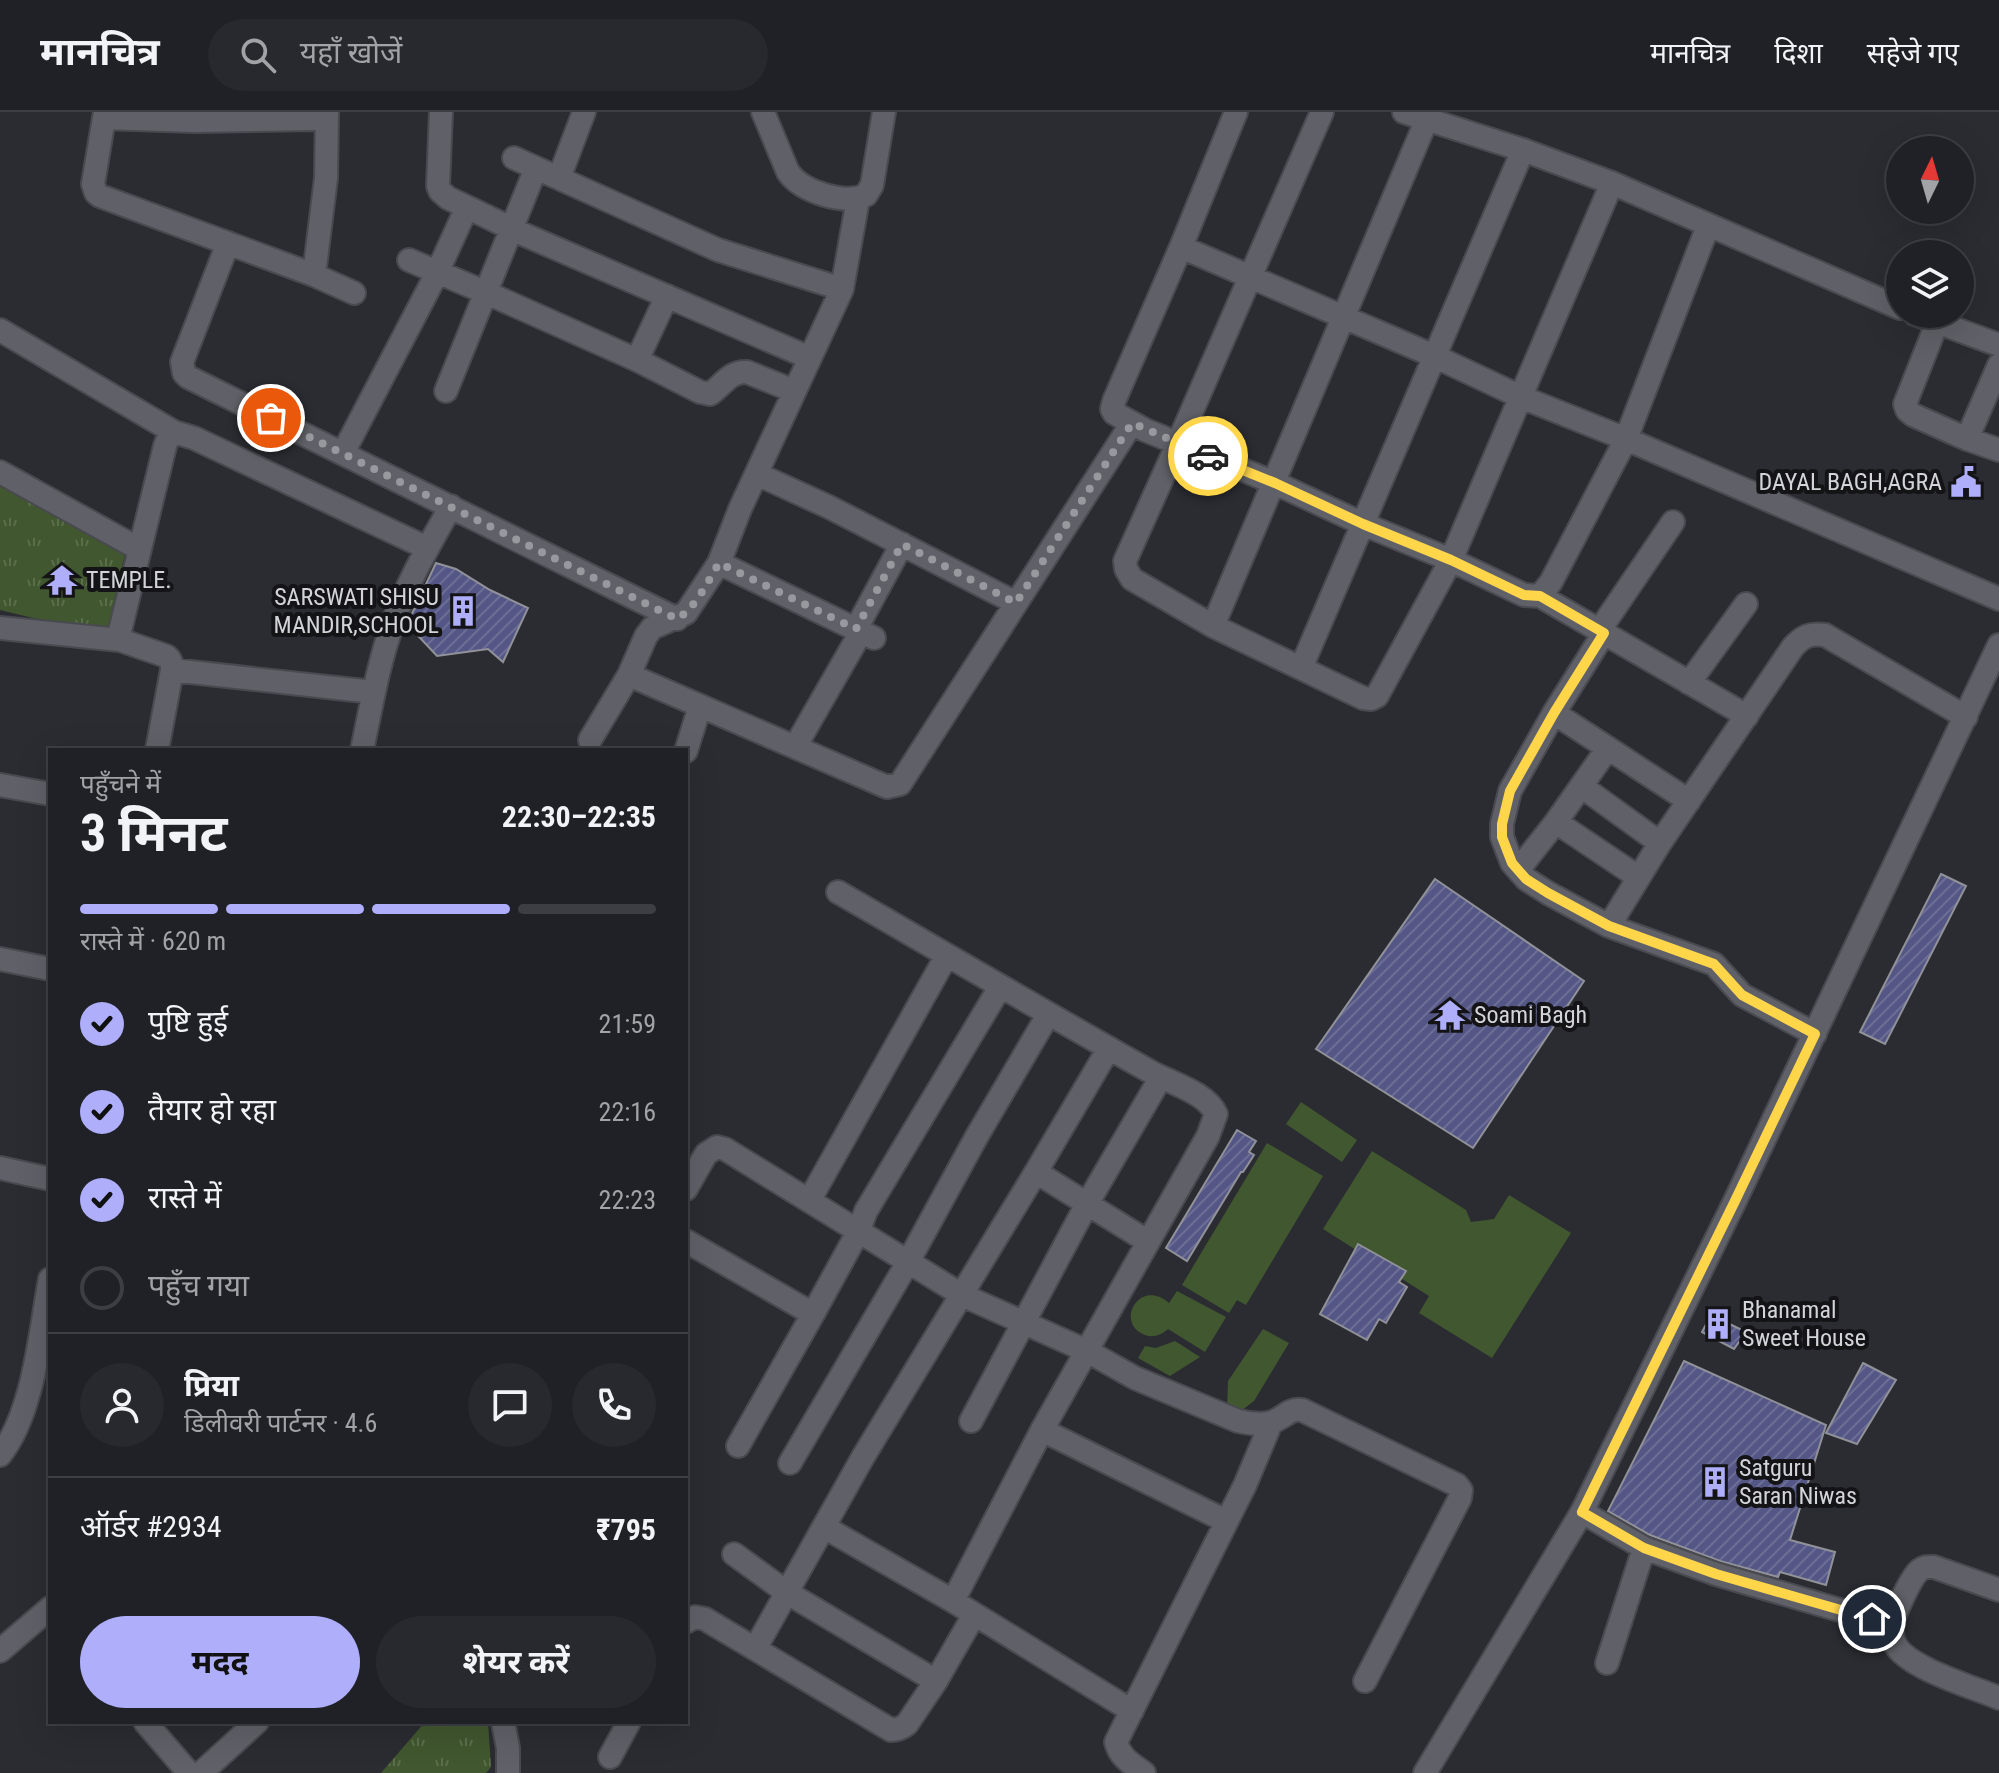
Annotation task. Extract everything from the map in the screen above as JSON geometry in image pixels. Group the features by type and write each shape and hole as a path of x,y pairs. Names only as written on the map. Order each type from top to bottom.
{"street":[{"path":"314,275 326,178 327,112 314,119 195,121 105,115 93,184 96,193 354,293"},
{"path":"441,112 438,186 448,198 512,229 810,358"},
{"path":"559,178 584,112"},
{"path":"763,112 794,180 832,197 849,200 866,195 872,185 884,112"},
{"path":"1236,112 1112,405 1114,413 1524,595 1540,596 1747,716"},
{"path":"1322,112 1125,561 1132,579 1213,626 1363,698 1374,698 1451,560 1612,183"},
{"path":"1404,112 1523,150 1612,183 1886,302"},
{"path":"1213,626 1427,119"},
{"path":"1301,668 1523,150"},
{"path":"514,158 718,250 842,289"},
{"path":"446,391 536,168"},
{"path":"590,740 629,675 646,636 652,628 686,613 719,563 740,509 842,289 858,199"},
{"path":"343,453 437,273 467,207"},
{"path":"1540,596 1551,582 1626,439 1708,226"},
{"path":"228,243 182,362 184,373 198,383 677,619"},
{"path":"1181,247 1521,397 1999,599"},
{"path":"409,260 705,393 710,394 739,372 747,372 794,391"},
{"path":"637,360 667,296"},
{"path":"1935,328 1905,404 1907,410 1967,439 1999,450"},
{"path":"1951,328 1999,345"},
{"path":"0,330 174,432 194,438 427,548"},
{"path":"1967,439 1999,365"},
{"path":"629,675 887,787 900,784 1132,423"},
{"path":"120,640 165,446 174,432"},
{"path":"0,472 139,549"},
{"path":"757,474 1016,603"},
{"path":"362,748 373,692 393,622 427,548 451,506"},
{"path":"1673,522 1602,632 1510,791 1505,804 1502,837 1506,851 1518,870 1548,893 1609,926 1714,964 1742,995 1815,1034"},
{"path":"795,747 864,633 902,544"},
{"path":"719,563 864,633"},
{"path":"1689,683 1746,604"},
{"path":"0,628 120,640 170,659 172,670 157,748"},
{"path":"1609,926 1660,843 1793,647 1804,636 1814,633 1825,635 1966,717"},
{"path":"1425,1773 1582,1512 1728,1217 1999,645"},
{"path":"172,670 373,692"},
{"path":"687,748 700,706"},
{"path":"1554,713 1689,801"},
{"path":"1518,870 1608,748"},
{"path":"0,785 48,794"},
{"path":"1581,786 1660,843"},
{"path":"1556,822 1638,877"},
{"path":"838,892 1048,1015 1206,1099 1216,1114 1208,1136 1042,1430 953,1601"},
{"path":"809,1201 947,955"},
{"path":"0,959 48,969"},
{"path":"738,1446 858,1232 866,1211 1000,987"},
{"path":"790,1463 1048,1015"},
{"path":"755,1649 863,1457 1109,1048"},
{"path":"971,1421 1087,1204 1161,1077"},
{"path":"688,1186 712,1148 725,1149 962,1295 1087,1351 1135,1378 1251,1424 1271,1423 1292,1410 1302,1410 1453,1482 1461,1490 1460,1498 1365,1681"},
{"path":"0,1168 48,1179"},
{"path":"1036,1172 1147,1241"},
{"path":"688,1242 813,1314"},
{"path":"0,1455 14,1434 28,1393 48,1289"},
{"path":"1144,1773 1125,1760 1116,1745 1245,1485 1271,1423"},
{"path":"1042,1430 1226,1521"},
{"path":"1582,1512 1644,1548 1716,1574 1891,1625"},
{"path":"824,1527 953,1601 1132,1711"},
{"path":"1607,1663 1644,1548"},
{"path":"734,1554 786,1592 936,1681"},
{"path":"1999,1590 1934,1567 1924,1568 1918,1572 1891,1625 1895,1646 1913,1663 1999,1698"},
{"path":"0,1651 48,1610"},
{"path":"688,1621 701,1618 891,1730 902,1729 907,1724 974,1615"},
{"path":"147,1724 189,1773"},
{"path":"201,1773 255,1724"},
{"path":"503,1724 508,1773"},
{"path":"610,1757 628,1724"}],"green space":[{"path":"0,483 125,554 108,629 0,610"},
{"path":"1301,1102 1357,1140 1342,1162 1286,1124"},
{"path":"1267,1143 1323,1176 1246,1305 1237,1300 1229,1313 1182,1285"},
{"path":"1372,1151 1466,1210 1471,1222 1494,1219 1509,1195 1571,1233 1492,1358 1419,1313 1429,1296 1323,1229"},
{"path":"1177,1291 1226,1317 1205,1352 1168,1329 1148,1336 1131,1322 1134,1305 1140,1299 1148,1295 1158,1296 1169,1303"},
{"path":"1263,1329 1289,1343 1254,1401 1237,1414 1227,1409 1228,1381"},
{"path":"1175,1341 1200,1357 1170,1376 1138,1358 1145,1346 1156,1348"},
{"path":"423,1724 488,1724 491,1767 486,1773 381,1773"}],"building":[{"name":"SARSWATI SHISU MANDIR,SCHOOL","path":"436,563 456,569 528,608 503,662 488,649 437,656 407,624"},
{"path":"1941,874 1966,886 1885,1044 1860,1032"},
{"name":"Soami Bagh","path":"1435,879 1584,981 1473,1148 1316,1049"},
{"path":"1237,1130 1256,1141 1249,1152 1254,1155 1187,1261 1166,1248"},
{"path":"1358,1244 1406,1271 1399,1282 1407,1287 1386,1323 1379,1319 1367,1340 1320,1314"},
{"name":"Bhanamal Sweet House","path":"1711,1315 1746,1332 1734,1349 1702,1332"},
{"name":"Satguru Saran Niwas","path":"1684,1361 1826,1425 1790,1540 1835,1552 1826,1585 1780,1572 1778,1577 1720,1561 1650,1535 1608,1511"},
{"path":"1863,1363 1896,1380 1857,1444 1826,1433"}],"way so far":[{"path":"271,418 677,619 693,605 719,563 856,629 902,544 1016,603 1132,423 1208,456"}],"place":[{"name":"DAYAL BAGH,AGRA","path":"1966,482"},
{"name":"TEMPLE.","path":"62,580"},
{"name":"SARSWATI SHISU MANDIR,SCHOOL","path":"463,611"},
{"name":"Soami Bagh","path":"1450,1015"},
{"name":"Bhanamal Sweet House","path":"1718,1324"},
{"name":"Satguru Saran Niwas","path":"1715,1482"}],"route":[{"path":"1208,456 1451,560 1524,595 1540,596 1604,633 1510,791 1505,804 1502,837 1512,863 1526,879 1609,926 1714,964 1742,995 1815,1034 1582,1512 1644,1548 1716,1574 1872,1619"}]}
